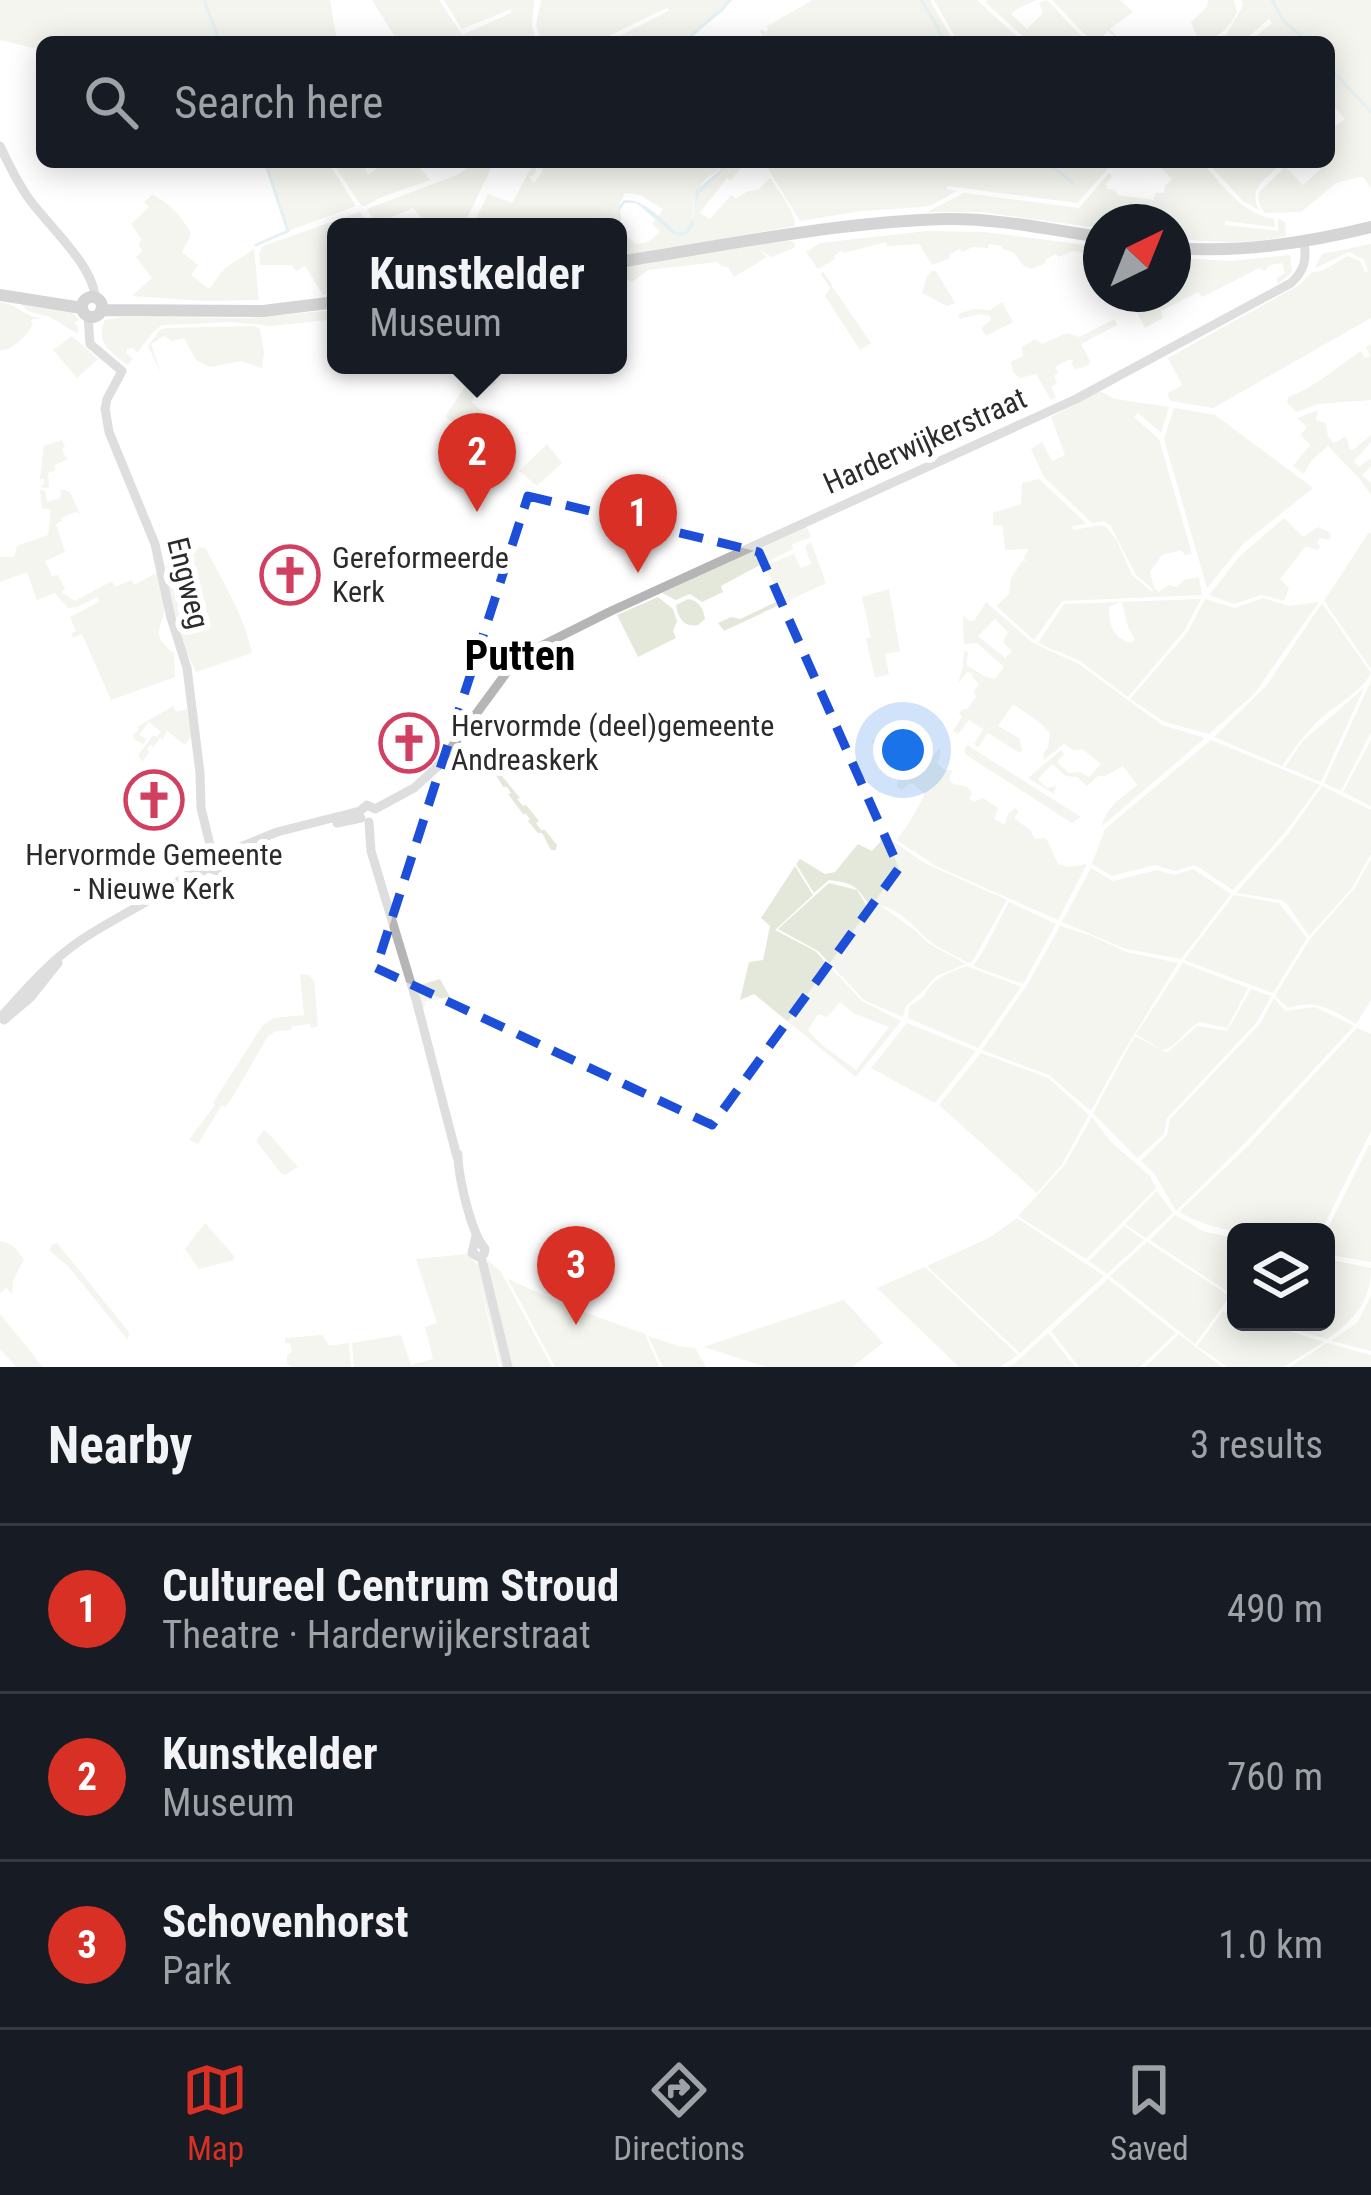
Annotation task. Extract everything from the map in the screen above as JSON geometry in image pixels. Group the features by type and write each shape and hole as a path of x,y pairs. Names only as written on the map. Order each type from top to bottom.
{"main road":[{"path":"0,146 28,198 90,279 92,307"},
{"path":"627,261 810,231 950,219 1083,235"},
{"path":"1191,248 1261,248 1371,226"},
{"name":"Harderwijkerstraat","path":"363,817 367,805 375,809 413,788 437,767 518,651 531,651 1076,399 1291,284 1303,269 1304,242"},
{"path":"8,296 178,312 327,303"},
{"name":"Engweg","path":"92,307 89,342 122,371 107,399 107,425 161,562 214,860"},
{"path":"0,1020 77,942 214,860 286,834 363,817 477,1241 485,1249 480,1257 508,1367"}],"highlighted area":[{"path":"528,496 759,552 899,868 712,1125 376,968"}],"shaded area":[{"path":"0,0 330,0 336,36 36,36 36,49 0,40"},
{"path":"372,0 439,0 462,35 511,9 462,29 444,0 534,0 534,36 394,36"},
{"path":"541,0 731,0 690,36 620,36 670,10 667,8 609,36 540,36 536,25"},
{"path":"813,0 930,0 951,36 762,36 760,31 768,30 767,26"},
{"path":"934,0 977,0 1016,36 955,36"},
{"path":"1036,0 1011,14 1027,29 1043,13 1039,3 1047,0 1081,36 1022,36 985,2"},
{"path":"1052,0 1120,0 1133,12 1110,29 1116,36 1108,31 1103,36 1086,36"},
{"path":"1208,0 1234,0 1237,12 1216,36 1197,36 1191,22"},
{"path":"1242,0 1371,0 1371,188 1359,177 1336,183 1301,212 1263,211 1259,192 1284,168 1303,185 1322,168 1335,168 1335,126 1345,119 1335,108 1335,36 1256,36 1272,23 1269,19 1249,36 1224,36"},
{"path":"267,168 332,168 356,206 288,231"},
{"path":"336,168 365,168 368,175 378,168 420,168 430,180 365,206"},
{"path":"467,168 491,168 467,218 421,218 413,208 391,218 372,218 367,209"},
{"path":"531,168 536,168 529,177 534,183 542,168 720,168 699,187 692,224 684,232 677,232 658,216 663,209 640,195 625,193 619,218 476,218 488,194 512,203"},
{"path":"726,168 741,168 731,180 727,178 700,213 710,219 731,195 736,199 758,190 770,178 795,226 627,255 627,237 636,244 648,242 660,232 652,223 656,219 680,237 694,225 700,193"},
{"path":"768,168 1109,168 1077,203 947,186 957,191 932,205 800,221"},
{"path":"1161,168 1206,168 1242,204 1274,219 1275,227 1225,221 1225,225 1278,231 1278,219 1285,222 1286,236 1191,240 1191,204 1083,204 1083,226 981,212 927,212 964,193 1079,208 1109,173 1107,189 1118,195 1153,200 1156,193 1164,193 1172,179"},
{"path":"1213,168 1277,168 1257,189 1259,210 1243,201"},
{"path":"152,195 170,206 188,228 191,234 182,252 198,265 191,275 209,289 225,268 254,249 259,300 132,296 152,278 136,257 142,251 138,244 142,240 131,224 149,207 144,202"},
{"path":"327,224 327,294 305,266 296,271 292,265 260,265 263,246"},
{"path":"927,231 984,232 1083,245 1083,253 1056,254 1031,269 1013,252 989,244 988,248 960,249 932,265 919,244 887,246 886,242 842,250 818,269 806,252 820,243"},
{"path":"788,240 795,243 794,248 771,257 760,250 767,257 734,277 717,262 648,270 632,282 627,279 627,263"},
{"path":"1371,244 1371,318 1213,408 1171,401 1167,394 1182,385 1168,358 1299,285 1312,272 1348,256 1368,271 1364,260 1349,252 1315,268 1322,254"},
{"path":"1290,255 1292,272 1278,284 1276,279 1285,273 1282,263 1270,265 1202,297 1198,292 1191,296 1191,259 1232,261"},
{"path":"932,271 955,303 947,306 922,293"},
{"path":"823,272 871,343 860,350 825,296 830,288"},
{"path":"0,302 43,319 32,319 19,342 0,350"},
{"path":"1002,302 1013,322 986,336 981,328 990,316 960,319 958,314 990,310"},
{"path":"22,305 73,308 79,320 74,323 78,334 50,317 28,311"},
{"path":"327,311 327,320 271,326 231,322 162,325 137,353 127,349 133,359 128,365 106,346 102,335 105,320 124,317 249,318"},
{"path":"1137,312 1161,312 1163,318 1145,328"},
{"path":"1115,319 1117,325 1081,344 1089,365 1076,369 1073,360 1068,360 1055,367 1057,383 1051,387 1056,397 1051,400 1036,374 1020,378 1013,372 1011,362 1023,356 1022,347 1035,339 1042,344 1067,333 1079,337"},
{"path":"167,328 260,329 264,352 262,368 241,361 210,367 196,360 184,338 172,341 164,336 151,344 161,373 148,346"},
{"path":"72,336 98,359 77,378 53,350"},
{"path":"1371,344 1371,400 1318,404 1296,412 1287,402 1289,396 1361,351 1365,358 1370,356 1366,347"},
{"path":"473,374 488,374 497,383 480,390 472,402 490,419 477,437 445,417"},
{"path":"1100,391 1115,399 1169,407 1161,433 1138,413 1134,417 1159,439 1192,554 1181,550 1162,555 1150,572 1158,592 1199,577 1202,595 1062,601 1034,640 996,606 1009,594 1011,578 1026,561 1029,549 1005,550 1003,526 993,525 993,513 1021,504 1022,483 1039,479 1087,524 1072,526 1073,530 1106,527 1132,575 1154,590 1136,575 1110,525 1092,523 1044,477 1031,449 1042,442 1052,461 1065,455 1051,417"},
{"path":"1174,408 1215,415 1313,488 1243,544 1207,588 1164,439"},
{"path":"1318,410 1316,420 1326,423 1334,443 1345,437 1353,450 1371,435 1371,442 1354,461 1359,467 1371,458 1371,466 1362,475 1371,483 1371,495 1328,446 1304,474 1293,466 1310,445 1301,435 1307,427 1297,418"},
{"path":"62,440 69,458 48,473 49,488 40,487 44,484 40,479 44,446"},
{"path":"547,444 562,463 537,486 519,471"},
{"path":"60,489 70,492 80,514 75,512 56,524 65,552 45,561 52,576 58,575 65,589 61,592 75,601 112,581 115,587 131,580 134,585 160,571 165,610 159,634 174,653 175,677 111,700 82,634 73,638 71,634 76,631 70,617 99,602 97,597 68,608 55,593 37,600 27,572 0,582 0,557 14,557 17,546 48,535 51,510 42,508 40,490 45,491 47,502 61,498"},
{"path":"1284,518 1303,537 1318,527 1331,536 1320,538 1317,550 1306,546 1280,579 1289,588 1284,601 1261,595 1234,604 1209,595 1240,556"},
{"path":"806,526 811,537 763,564 757,558 760,565 702,602 690,594 676,600 662,593"},
{"path":"1371,534 1371,669 1324,601"},
{"path":"811,542 826,583 724,631 718,623 740,619 778,601 765,566 794,554 801,568 811,564 805,546"},
{"path":"200,547 206,549 233,600 252,653 196,672 176,626 166,566"},
{"path":"889,589 900,651 885,654 889,674 875,678 862,597"},
{"path":"658,597 673,609 676,638 638,657 617,615"},
{"path":"1263,598 1289,606 1319,602 1254,694 1209,734 1165,722 1130,699 1187,633 1205,599 1235,608"},
{"path":"688,599 703,612 705,619 698,625 685,623 678,614 676,605"},
{"path":"1201,599 1184,631 1128,697 1080,661 1038,643 1064,604 1120,602 1109,607 1111,625 1120,638 1131,643 1135,640 1122,602"},
{"path":"986,602 1033,643 1079,664 1162,725 1205,738 1102,826 1111,807 1137,785 1123,766 1087,786 1052,764 1038,779 1047,788 1056,786 1054,794 1028,778 1061,750 1064,754 1057,762 1069,773 1089,777 1101,764 1082,749 1064,744 1044,760 1050,733 1013,704 998,726 1019,738 1020,753 988,733 978,747 974,744 983,729 969,720 958,734 953,731 962,717 959,713 976,697 979,684 967,672 958,683 964,650 966,665 986,677 995,679 1004,667 977,643 964,644 963,616 974,621","holes":["995,619 1008,632 1003,642 1012,651 1005,658 978,636"]},
{"path":"1322,603 1371,673 1367,680 1315,724 1282,766 1214,737 1267,685"},
{"path":"1371,681 1371,732 1341,791 1324,783"},
{"path":"1364,688 1321,782 1285,767 1303,741"},
{"path":"173,706 176,712 187,709 192,736 185,745 167,731 154,747 150,745 142,762 138,755 161,732 149,722 139,735 147,739 143,744 134,739 137,727"},
{"path":"894,721 908,727 878,758 872,741"},
{"path":"1211,740 1320,785 1233,890 1195,865 1175,871 1155,865 1112,876 1092,864 1105,829"},
{"path":"1371,740 1371,806 1343,792"},
{"path":"967,745 1081,817 1072,823 966,755"},
{"path":"939,748 937,763 952,770 949,780 969,789 973,802 983,798 998,808 994,819 1005,825 1015,808 1019,812 1014,818 1035,839 1046,838 1058,864 1087,864 1058,920 938,867 896,840 925,794 913,784 902,790 897,787 898,775 906,765 912,767 919,753 930,760"},
{"path":"493,770 539,821 556,850 528,821"},
{"path":"1322,786 1371,810 1371,854 1352,888 1309,936 1281,900 1236,893 1289,833"},
{"path":"881,833 926,864 1007,900 972,962 935,945 893,910 870,906 850,884 829,880 814,893 796,864 800,859 825,874 835,872 858,844 872,851"},
{"path":"1371,859 1371,1000 1356,1024 1316,1005 1288,1008 1275,996 1310,939 1354,889"},
{"path":"795,866 813,895 775,930 815,951 862,1001 901,1021 856,1077 754,994 740,1000 749,962 763,960 770,926 761,918","holes":["840,1002 853,1013 889,1027 856,1070 808,1030 818,1014 827,1017"]},
{"path":"1091,868 1113,881 1157,870 1174,875 1193,869 1231,894 1181,959 1126,949 1062,922"},
{"path":"829,883 857,890 868,908 887,910 928,943 966,964 936,976 906,1006 903,1017 864,1000 818,951 778,929"},
{"path":"1234,895 1279,903 1307,938 1273,993 1184,960"},
{"path":"1009,902 1056,924 1023,984 973,966"},
{"path":"1060,926 1126,952 1178,963 1091,1111 1049,1075 982,1050"},
{"path":"1183,963 1248,988 1227,1028 1200,1022 1162,1050 1136,1034"},
{"path":"967,966 1021,987 978,1048 908,1018 909,1007 937,980"},
{"path":"300,974 314,981 318,1026 292,1026 268,1036 198,1144 189,1140 262,1026 274,1018 304,1015"},
{"path":"440,979 450,997 426,1001 423,1009 417,986"},
{"path":"1251,989 1271,996 1257,1022 1167,1118 1164,1134 1137,1158 1093,1113 1135,1036 1167,1053 1197,1026 1227,1031"},
{"path":"1274,998 1285,1011 1315,1007 1354,1026 1176,1211 1154,1173 1141,1161 1167,1135 1170,1119 1260,1024"},
{"path":"907,1023 976,1051 935,1103 871,1068"},
{"path":"1357,1028 1371,1034 1371,1131 1325,1223 1227,1223 1227,1229 1179,1212 1248,1146"},
{"path":"981,1053 1048,1078 1089,1115 1062,1164 1037,1193 939,1105"},
{"path":"1092,1117 1156,1188 1086,1259 1018,1216 1064,1166"},
{"path":"264,1130 298,1167 285,1175 280,1172 256,1141"},
{"path":"1371,1145 1371,1262 1335,1256 1335,1223 1330,1223"},
{"path":"1157,1191 1173,1213 1146,1238 1125,1224"},
{"path":"1175,1215 1205,1232 1227,1236 1227,1291 1150,1240"},
{"path":"1017,1218 1104,1276 1020,1353 927,1266 989,1238"},
{"path":"205,1223 234,1260 199,1269 185,1249"},
{"path":"1124,1226 1144,1240 1107,1274 1089,1261"},
{"path":"0,1241 12,1245 24,1259 12,1294 6,1288 0,1293"},
{"path":"1147,1242 1227,1294 1227,1300 1195,1344 1110,1276"},
{"path":"57,1243 129,1332 128,1340 50,1251"},
{"path":"468,1254 479,1266 506,1367 501,1367 476,1266 499,1367 354,1367 352,1343 401,1335 411,1365 433,1359 425,1327 437,1323 416,1259"},
{"path":"484,1256 501,1272 552,1367 510,1367"},
{"path":"1335,1261 1371,1268 1364,1301 1352,1318 1327,1339 1300,1331 1335,1331"},
{"path":"925,1267 1018,1355 1000,1367 959,1367 877,1288"},
{"path":"508,1279 645,1334 659,1367 555,1367"},
{"path":"1108,1279 1176,1333 1140,1367 1079,1367 1051,1331"},
{"path":"1371,1295 1371,1351 1331,1341 1358,1322"},
{"path":"844,1300 883,1343 852,1367 766,1367 704,1347"},
{"path":"1223,1311 1227,1312 1227,1331 1289,1331 1324,1342 1284,1367 1228,1367 1197,1346"},
{"path":"0,1314 43,1367 16,1367 0,1349"},
{"path":"1048,1333 1075,1367 1008,1367 1014,1364"},
{"path":"1179,1334 1222,1367 1145,1367"},
{"path":"322,1335 329,1346 349,1343 351,1367 287,1364 292,1352 285,1338"},
{"path":"648,1336 695,1348 706,1367 663,1367"},
{"path":"1327,1343 1371,1355 1371,1367 1290,1367"}],"water":[{"path":"726,168 700,193 694,225 680,237 636,203 625,203 619,218 618,207 624,200 632,201 646,206 677,232 684,232 693,220 696,190"}],"waterway":[{"path":"204,0 218,36"},
{"path":"721,11 730,0"},
{"path":"921,0 938,28"},
{"path":"1272,0 1283,20 1300,36"},
{"path":"700,28 719,12"},
{"path":"690,36 698,30"},
{"path":"939,31 942,36"},
{"path":"1335,73 1371,112"},
{"path":"256,245 288,231 267,168"},
{"path":"1054,168 1073,183"}],"place":[{"name":"Kunstkelder","path":"477,512"},
{"name":"Cultureel Centrum Stroud","path":"638,573"},
{"name":"Gereformeerde Kerk","path":"290,575"},
{"name":"Hervormde (deel)gemeente Andreaskerk","path":"409,743"},
{"name":"Hervormde Gemeente - Nieuwe Kerk","path":"154,800"},
{"name":"Schovenhorst","path":"576,1325"}],"district":[{"name":"Putten","path":"520,655"}]}
